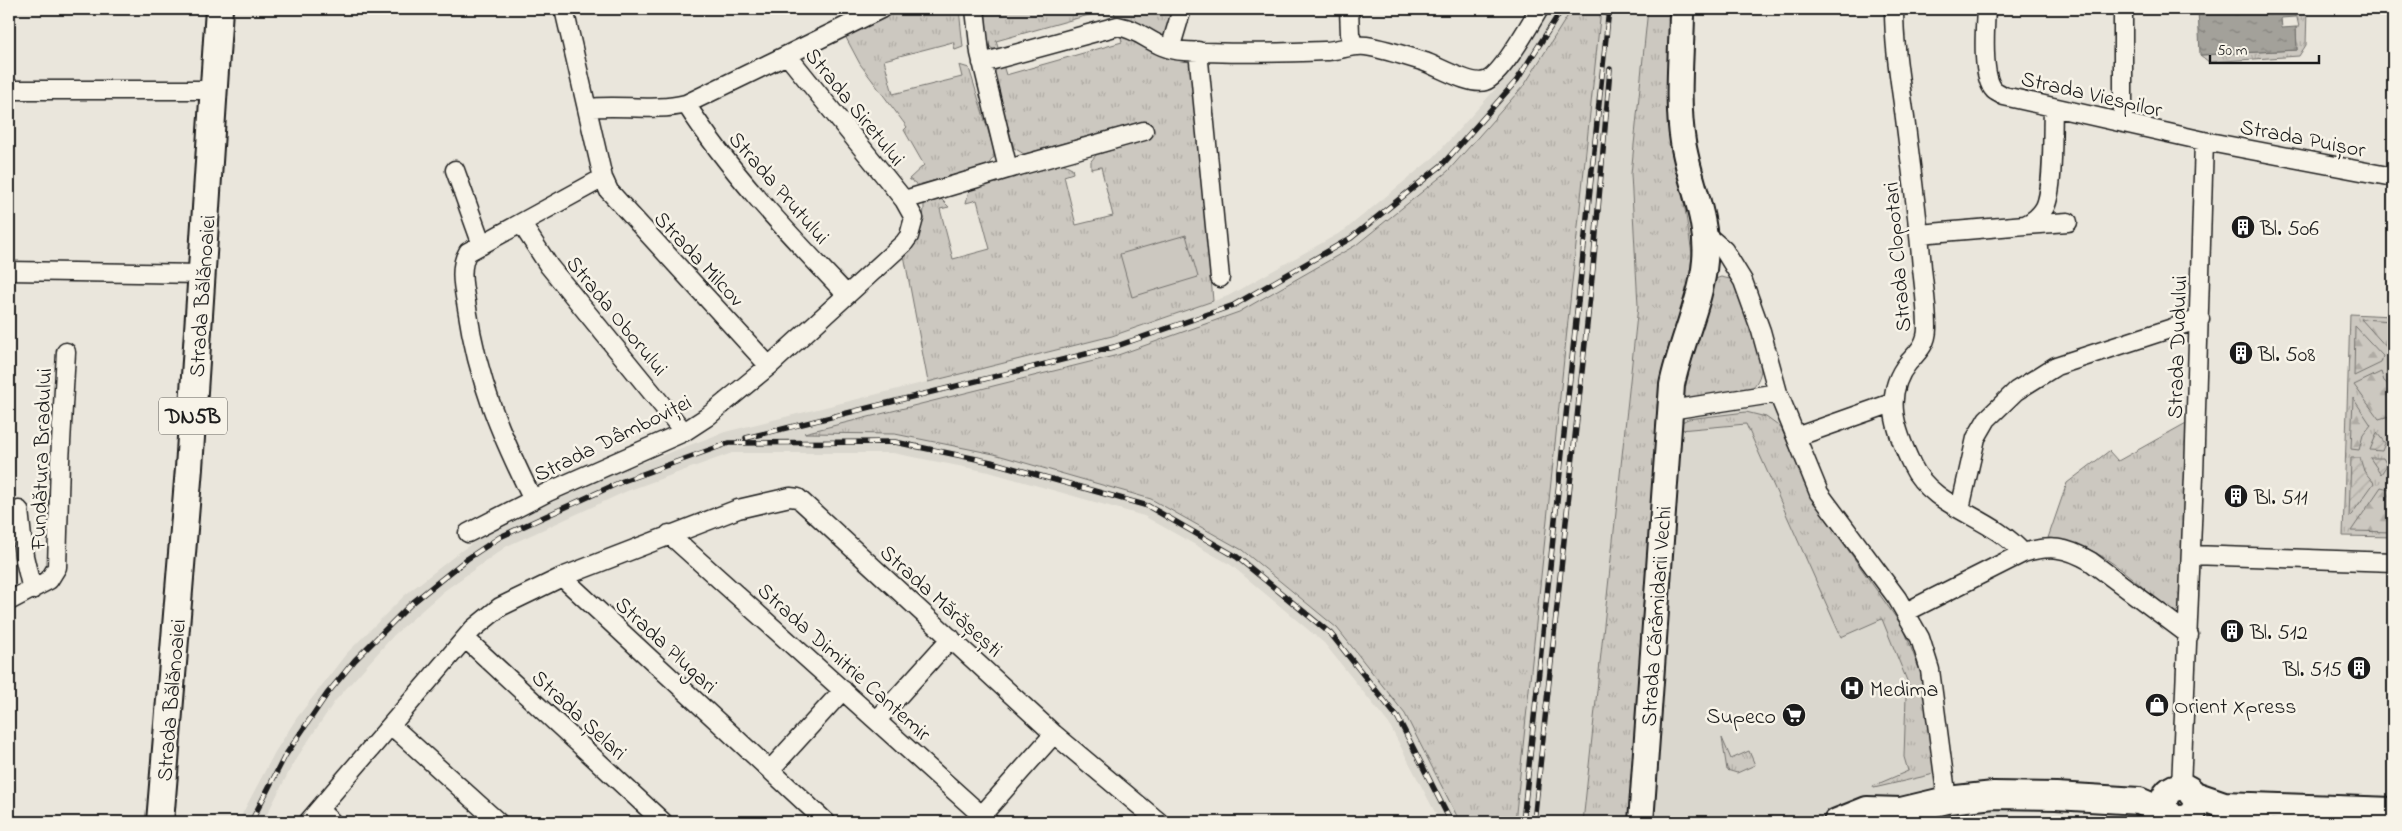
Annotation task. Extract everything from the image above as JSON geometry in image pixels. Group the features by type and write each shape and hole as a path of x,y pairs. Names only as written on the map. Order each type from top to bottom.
{"main road":[{"name":"Strada Bălănoaiei","path":"160,822 203,274 219,9"},
{"path":"1837,822 1867,810 1893,817 1948,800 2003,796 2180,801 2224,805 2393,811"}],"street":[{"name":"Strada Milcov","path":"564,9 603,178 617,202 769,366"},
{"path":"787,55 881,9"},
{"path":"975,9 982,63 1008,169"},
{"path":"1170,49 1182,9"},
{"path":"1349,9 1350,34 1354,46"},
{"path":"982,63 1118,26 1130,28 1157,45 1170,49 1263,53 1330,51 1354,46 1365,46 1424,62 1474,82 1485,82 1495,75 1539,9"},
{"name":"Strada Cărămidarii Vechi","path":"1641,822 1670,410 1676,366 1703,278 1706,260 1703,232 1681,129 1682,9"},
{"name":"Strada Clopotari","path":"1892,403 1898,378 1921,348 1927,333 1919,234 1895,50 1894,9"},
{"name":"Strada Viespilor","path":"1986,9 1986,69 1988,80 1994,90 2016,100 2053,109 2204,141"},
{"path":"2123,9 2123,124"},
{"path":"1198,51 1220,278"},
{"name":"Strada Siretului","path":"588,108 614,106 673,107 686,104 787,55 904,200"},
{"path":"9,90 215,90"},
{"name":"Strada Prutului","path":"686,104 731,166 793,238 846,294"},
{"path":"2025,225 2040,215 2047,201 2053,109"},
{"path":"904,200 1144,131"},
{"name":"Strada Puișor","path":"2204,141 2393,178"},
{"name":"Strada Dudului","path":"2180,801 2192,555 2204,141"},
{"path":"455,170 482,245"},
{"name":"Strada Dâmboviței","path":"603,178 468,252 462,266 470,326 489,404 533,500 684,432 724,405 910,236 914,218 904,200"},
{"path":"1919,234 2068,222"},
{"name":"Strada Oborului","path":"521,223 549,266 684,432"},
{"path":"1703,232 1724,250 1743,281 1761,332 1778,393 1825,503 1906,612 1920,638 1930,670 1948,800"},
{"path":"9,271 203,274"},
{"path":"1960,509 1978,433 1988,419 2016,391 2056,366 2200,319"},
{"name":"Fundătura Bradului","path":"9,601 32,590 53,576 59,558 60,461 66,352"},
{"path":"1670,410 1778,393"},
{"path":"1796,437 1892,403 1908,456 1918,476 1932,492 2002,532 2023,552"},
{"name":"Strada Mărășești","path":"562,577 669,534 773,500 790,496 798,498 1054,734 1159,822"},
{"path":"468,533 533,500"},
{"path":"19,510 24,556 32,590"},
{"name":"Strada Dimitrie Cantemir","path":"669,534 986,819"},
{"path":"1906,612 2023,552 2042,547 2075,552 2090,561 2188,635"},
{"path":"2192,555 2393,562"},
{"path":"332,822 313,816 482,620 500,607 562,577"},
{"name":"Strada Plugari","path":"562,577 826,822"},
{"path":"877,720 951,638"},
{"name":"Strada Șelari","path":"466,639 663,822"},
{"path":"770,770 842,690"},
{"path":"392,726 498,822"},
{"path":"986,819 1054,734"}],"shaded area":[{"path":"1549,9 1648,9 1631,174 1638,306 1583,822 1440,822 1389,724 1324,643 1231,565 1144,516 989,472 893,453 732,453 627,491 507,546 444,591 394,635 335,701 294,762 263,822 238,822 275,752 296,719 346,654 405,595 461,551 494,529 617,472 725,432 1112,336 1228,296 1345,230 1434,157 1509,74"},
{"path":"1778,393 1819,493 1920,638 1947,800 2009,798 2011,822 1641,822 1670,410"}],"green space":[{"path":"898,9 959,9 963,47 955,50 953,42 884,60 893,94 962,77 959,65 969,68 994,150 994,157 987,166 918,185 909,179 924,165 904,130 907,127 860,64 843,32"},
{"path":"985,9 1110,9 996,41 999,51 991,48 988,43"},
{"path":"1113,9 1177,9 1167,41 1116,18"},
{"path":"1572,9 1601,9 1515,822 1460,822 1405,714 1337,628 1242,550 1151,499 994,454 895,434 804,433 1118,355 1239,312 1356,245 1448,171 1525,84"},
{"path":"1648,9 1674,9 1679,171 1692,254 1689,285 1671,343 1658,397 1632,822 1583,822 1638,306 1631,174"},
{"path":"2295,9 2307,9 2306,45 2299,56 2209,62 2200,55 2297,50 2296,27 2299,27"},
{"path":"1120,33 1192,58 1213,301 1112,336 928,382 904,255 922,223 924,201 939,197 949,207 940,209 953,259 990,249 977,200 966,203 969,190 1062,163 1072,168 1073,173 1064,176 1076,225 1113,216 1101,167 1091,169 1091,161 1096,155 1146,140 1142,121 1024,154 1014,148 993,76 996,70 1003,65 1006,75 1122,42"},
{"path":"1186,235 1198,277 1132,297 1120,254"},
{"path":"1721,277 1736,283 1761,361 1760,374 1749,391 1685,399 1681,396 1706,286"},
{"path":"2350,314 2393,316 2393,537 2343,536"},
{"path":"2361,319 2393,321 2393,348 2389,350"},
{"path":"2355,326 2383,356 2381,363 2354,376"},
{"path":"2381,372 2384,381 2393,389 2393,415 2379,419 2354,385"},
{"path":"2353,398 2371,425 2363,435 2359,450 2351,449"},
{"path":"1746,412 1766,417 1781,428 1815,503 1904,629 1921,674 1936,765 1935,772 1930,775 1874,788 1873,786 1908,771 1904,757 1906,696 1912,693 1882,619 1841,637 1746,424 1680,430 1680,423 1688,419"},
{"path":"2188,422 2182,606 2175,613 2170,611 2129,575 2099,555 2066,541 2048,538 2067,483 2109,451 2118,461"},
{"path":"2377,433 2385,443 2382,451 2370,450"},
{"path":"2351,458 2360,458 2364,471 2374,483 2349,518"},
{"path":"2370,458 2383,458 2387,465 2381,474"},
{"path":"2381,487 2393,490 2393,532 2351,531"},
{"path":"1722,738 1731,759 1749,751 1755,765 1737,773 1727,770"}],"water":[{"path":"2198,9 2295,9 2295,17 2281,18 2282,28 2296,27 2297,50 2200,55"}],"railway":[{"path":"746,438 1114,347 1234,305 1351,238 1442,165 1517,80 1562,9"},
{"path":"1523,822 1609,9"},
{"path":"1534,822 1593,268 1610,69"},
{"path":"251,822 285,756 327,694 355,660 411,604 467,559 500,537 623,481 729,443 895,442 991,462 1148,506 1237,557 1331,634 1398,718 1451,822"}],"place":[{"name":"Bl. 506","path":"2243,227"},
{"name":"Bl. 508","path":"2241,353"},
{"name":"Bl. 511","path":"2236,496"},
{"name":"Bl. 512","path":"2232,631"},
{"name":"Bl. 515","path":"2359,668"},
{"name":"Medima","path":"1852,688"},
{"name":"Orient Xpress","path":"2157,705"},
{"name":"Supeco","path":"1794,715"}]}
